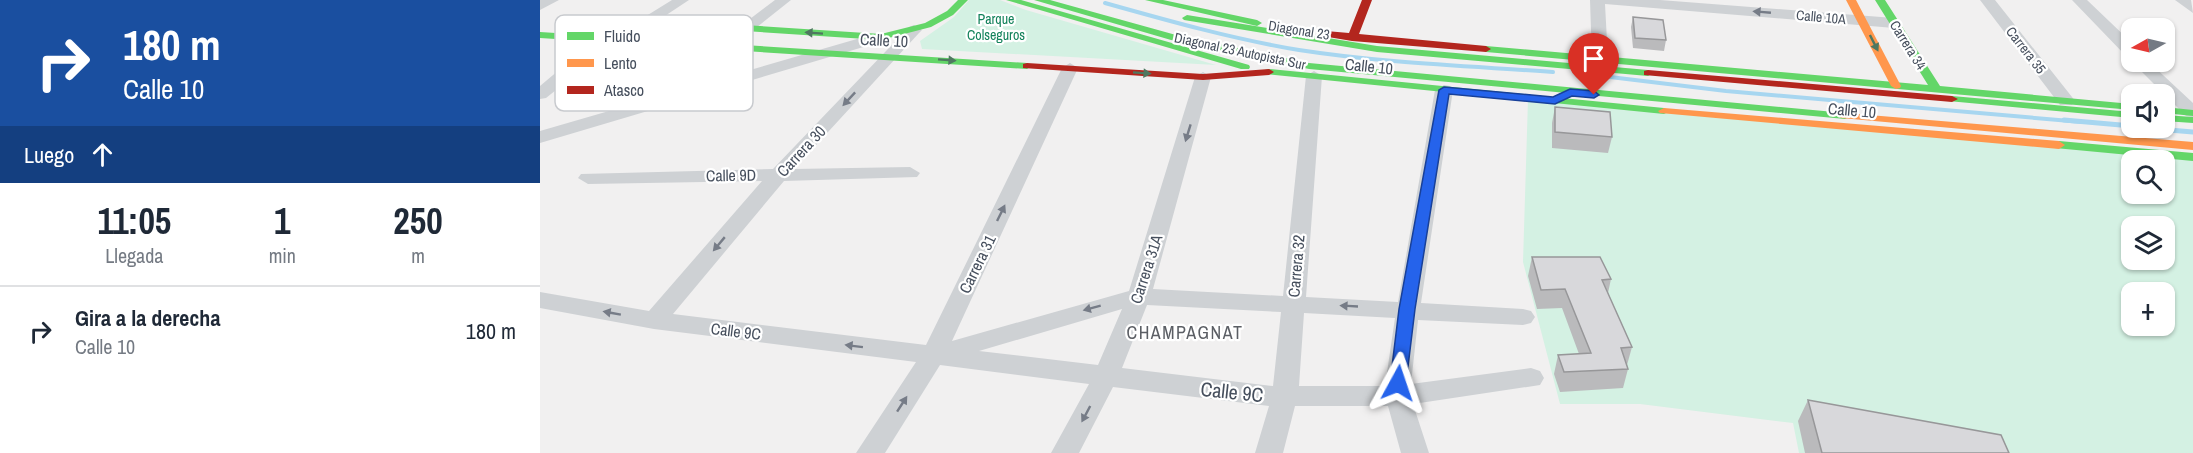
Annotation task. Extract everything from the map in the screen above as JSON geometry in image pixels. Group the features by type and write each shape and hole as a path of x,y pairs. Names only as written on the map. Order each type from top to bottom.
{"street":[{"path":"544,13 552,0"},
{"path":"657,15 682,0"},
{"path":"753,23 784,0"},
{"name":"Carrera 30","path":"654,320 779,174 914,30 940,19 963,0"},
{"path":"1011,0 1065,13 1167,47 1216,57 1258,71"},
{"name":"Diagonal 23 Autopista Sur","path":"1039,0 1065,13 1264,58 1445,86"},
{"path":"1352,38 1367,0"},
{"path":"1597,0 1600,60"},
{"name":"Calle 10A","path":"1604,0 1708,4 1894,23"},
{"name":"Carrera 34","path":"1851,0 1896,86"},
{"name":"Carrera 34","path":"1880,0 1936,89"},
{"name":"Carrera 35","path":"1987,0 2066,101"},
{"path":"2079,0 2121,42"},
{"path":"2182,0 2193,9"},
{"name":"Diagonal 23 Autopista Sur","path":"1144,3 1203,22 1280,36 1447,51"},
{"name":"Diagonal 23","path":"1144,3 1352,38 1447,51"},
{"name":"Calle 10","path":"753,28 881,37 914,30"},
{"name":"Calle 10","path":"540,35 555,36"},
{"path":"753,73 881,37"},
{"name":"Calle 10","path":"753,49 1203,77 1258,71 1445,86 1534,89 2193,146"},
{"name":"Calle 10","path":"1447,51 1600,60 2121,106"},
{"name":"Calle 10","path":"1447,51 2121,114"},
{"name":"Carrera 31","path":"870,453 933,356 1070,68"},
{"path":"2150,72 2192,115"},
{"name":"Carrera 32","path":"1269,453 1285,397 1314,76"},
{"name":"Carrera 31A","path":"1065,453 1105,378 1139,296 1203,77"},
{"path":"540,94 555,82"},
{"path":"1415,453 1398,396 1398,371 1445,86"},
{"name":"Calle 10","path":"1445,86 1553,101 2193,157"},
{"path":"1534,89 1553,101 1570,93"},
{"path":"540,137 627,111"},
{"path":"2175,112 2192,115"},
{"path":"2175,117 2192,115"},
{"path":"2158,143 2193,152"},
{"name":"Calle 9D","path":"588,178 910,173"},
{"name":"Calle 9C","path":"933,356 1139,296 1523,317"},
{"name":"Calle 9C","path":"540,300 654,320 1105,378 1285,397 1398,396 1531,378"}],"green space":[{"name":"Parque Colseguros","path":"969,0 1000,0 1026,10 1216,65 922,49 920,41 954,17"},
{"path":"1528,99 2121,151 2121,204 2175,204 2175,155 2193,157 2193,453 1799,453 1793,423 1640,404 1560,404 1523,262"}],"building":[{"path":"1633,17 1663,20 1666,40 1635,38"},
{"path":"1555,107 1610,112 1612,137 1555,132"},
{"path":"1532,257 1600,257 1611,279 1602,280 1632,347 1621,348 1628,369 1564,372 1558,355 1591,353 1565,289 1541,290"},
{"path":"1808,400 2001,435 2009,453 1822,453"}],"waterway":[{"path":"1105,3 1225,35 1299,50 1394,61 1553,72"},
{"path":"1610,77 1726,91 2082,122"},
{"path":"2064,120 2121,125"},
{"path":"2175,130 2193,132"}],"traffic: fast":[{"path":"753,29 881,37 928,25 950,13 963,0"},
{"path":"1011,0 1245,67"},
{"path":"1039,0 1175,38 1309,66 1845,116"},
{"path":"1150,0 1257,23"},
{"path":"1880,0 1936,89"},
{"path":"1187,18 1377,49 1648,73"},
{"path":"540,35 555,36"},
{"path":"753,49 1027,66"},
{"path":"1486,49 2121,106"},
{"path":"1269,72 1664,111"},
{"path":"1952,99 2121,114"},
{"path":"2175,111 2193,113"},
{"path":"2175,119 2193,120"},
{"path":"2059,145 2193,157"}],"traffic: slow":[{"path":"1851,0 1896,86"},
{"path":"1664,111 2059,145"},
{"path":"1845,116 2193,146"}],"traffic: jam":[{"path":"1352,38 1367,0"},
{"path":"1326,34 1486,49"},
{"path":"1027,66 1203,77 1269,72"},
{"path":"1648,73 1952,99"}],"district":[{"name":"CHAMPAGNAT","path":"1185,333"}],"route":[{"path":"1398,383 1407,309 1444,90 1555,101 1570,93 1594,95"}]}
